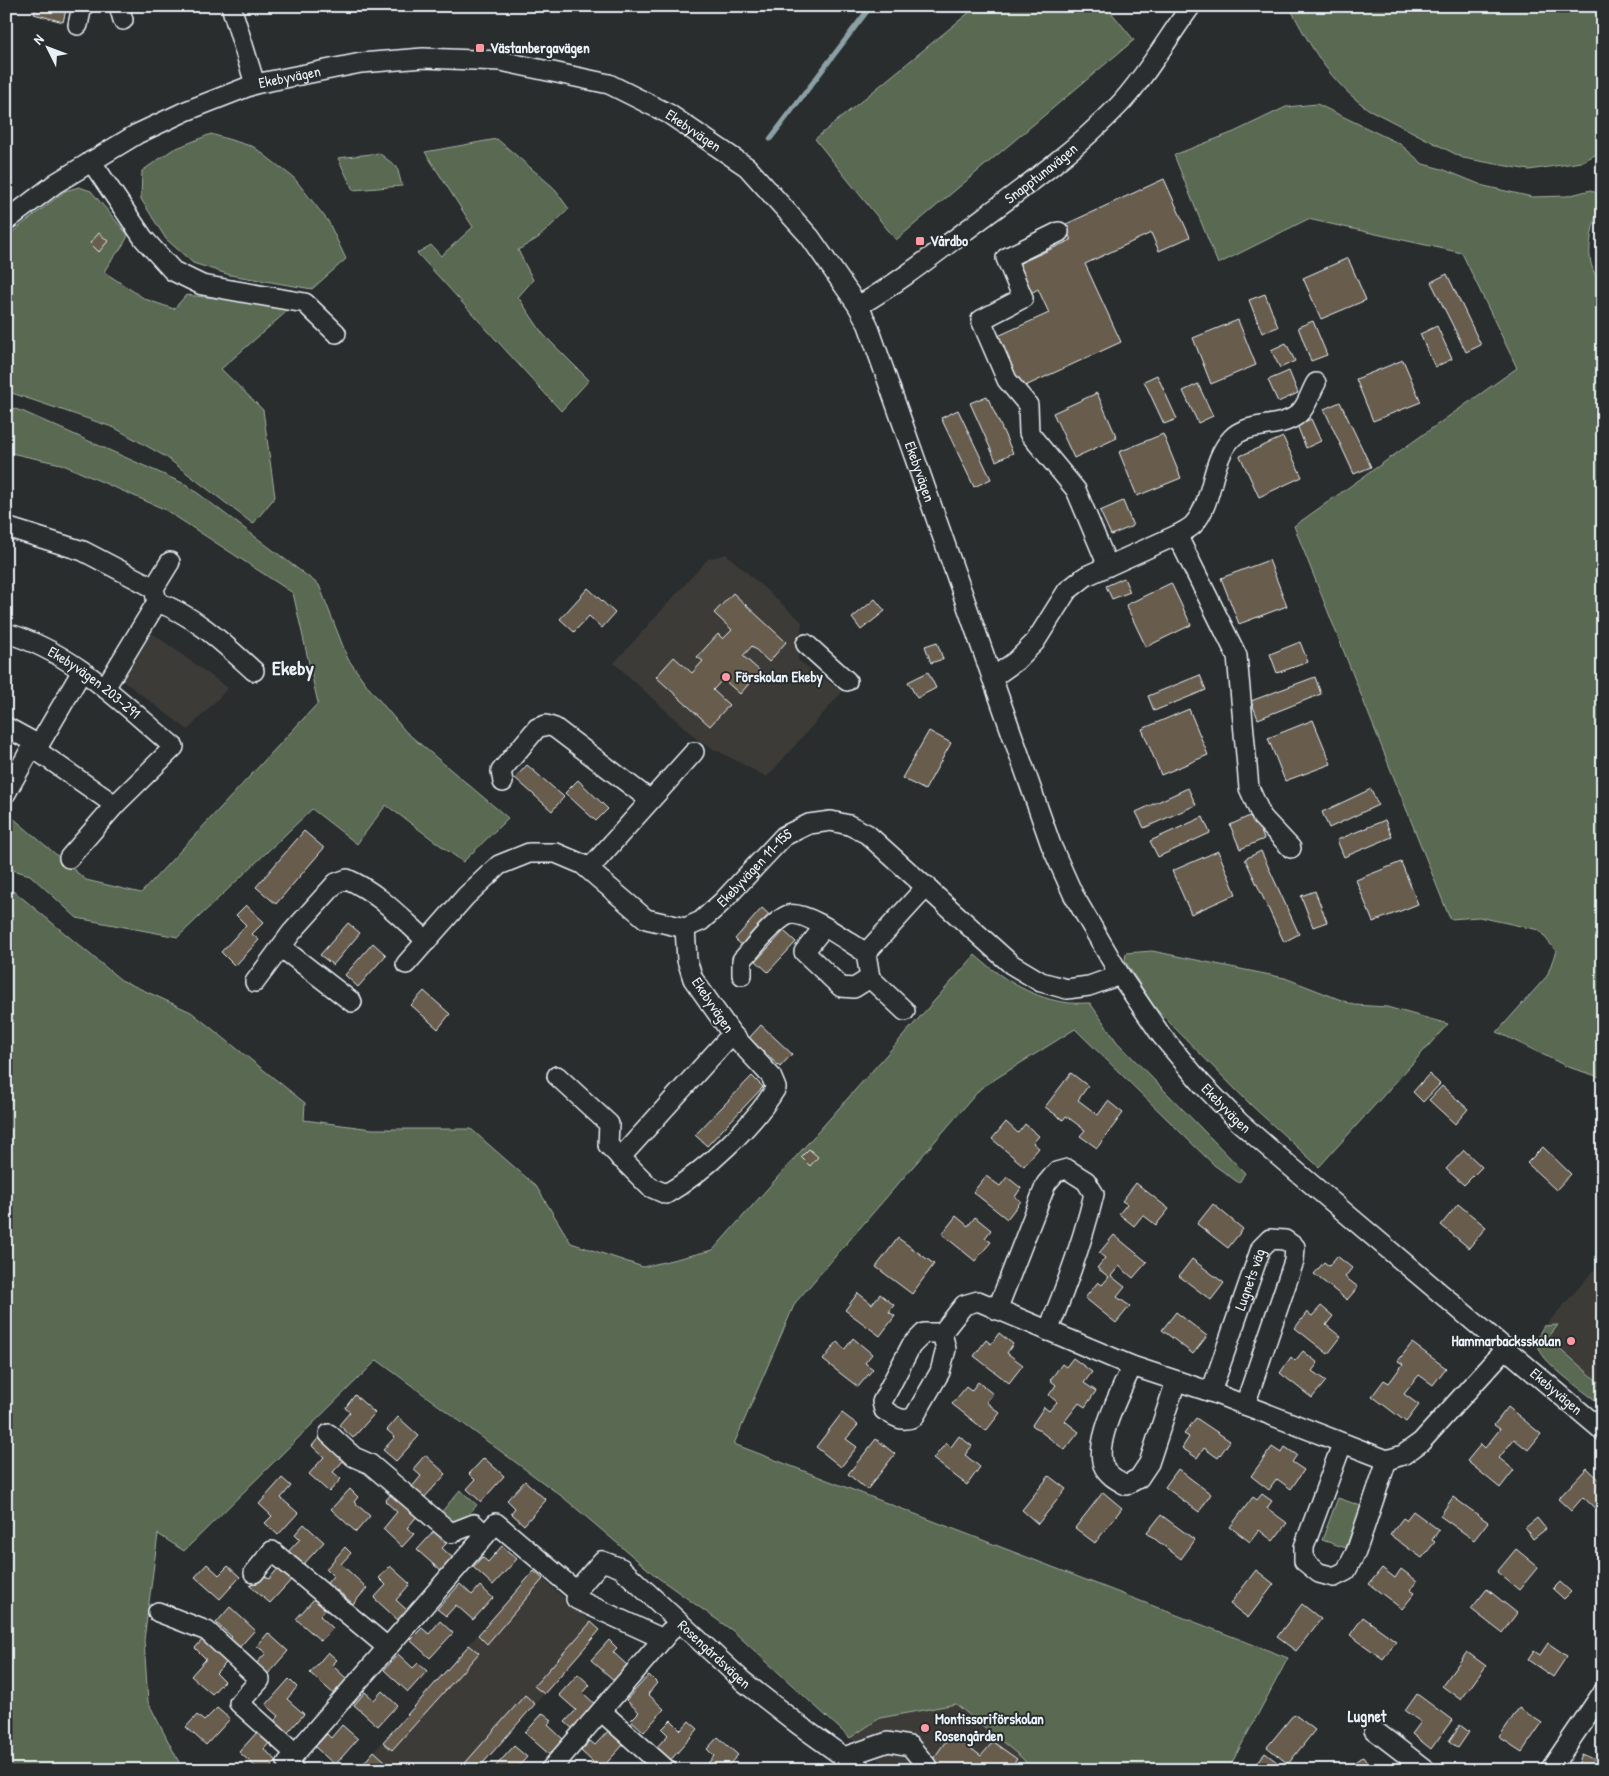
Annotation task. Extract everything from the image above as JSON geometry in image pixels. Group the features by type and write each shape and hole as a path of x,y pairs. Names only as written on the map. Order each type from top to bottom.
{"street":[{"path":"78,26 82,6"},
{"path":"231,6 255,84"},
{"name":"Snapptunavägen","path":"858,306 886,291 1061,159 1090,134 1121,103 1190,6"},
{"name":"Ekebyvägen","path":"6,221 56,183 136,134 186,111 255,84 361,63 423,58 501,61 609,84 669,114 747,167 810,237 858,306 868,326 1051,845 1073,894 1120,976 1161,1035 1239,1122 1603,1431"},
{"path":"91,161 144,239 173,271 202,285 305,303 336,333"},
{"path":"1059,232 1006,258 1023,298 980,320 1007,380 1028,405 1029,433 1076,490 1108,566"},
{"path":"992,678 1016,661 1034,642 1067,591 1086,576 1177,535 1193,525 1204,507 1216,465 1224,447 1234,436 1285,421 1301,412 1316,383"},
{"path":"6,527 83,551 180,610 210,632 254,671"},
{"path":"1177,535 1237,656 1249,788 1262,817 1291,848"},
{"path":"106,688 156,595 170,562"},
{"name":"Ekebyvägen 203-291","path":"6,633 52,652 82,671 106,688 174,747 115,805"},
{"path":"806,644 847,681"},
{"path":"6,792 28,754 38,747 82,671"},
{"path":"503,782 501,771 537,728 546,725 555,728 650,800"},
{"path":"6,727 38,747 115,805 69,858"},
{"path":"589,869 694,752"},
{"name":"Ekebyvägen 11-155","path":"685,928 701,921 722,902 784,836 809,824 832,821 849,825 867,834 1011,964 1041,982 1067,989 1088,986 1120,976"},
{"path":"406,964 466,896 499,865 529,852 556,852 589,869 646,919 685,928"},
{"path":"255,982 292,932 336,883 347,879 358,884 387,904 426,941"},
{"path":"866,954 926,886"},
{"path":"742,975 742,960 784,917 798,914 824,926 866,954 870,978 905,1010"},
{"path":"824,926 804,952 841,987 854,988 870,978"},
{"name":"Ekebyvägen","path":"620,1158 650,1187 666,1194 712,1161 768,1101 776,1088 771,1076 744,1049 693,979 687,960 685,928"},
{"path":"282,948 352,1002"},
{"path":"558,1076 609,1124 608,1145 620,1158 732,1034"},
{"path":"997,1310 1046,1184 1056,1172 1067,1169 1086,1182 1094,1194 1061,1300 1048,1331"},
{"name":"Lugnets väg","path":"1211,1392 1261,1248 1270,1239 1285,1240 1295,1247 1294,1261 1245,1406"},
{"path":"942,1333 964,1305 978,1302 1132,1366 1211,1392 1387,1460 1403,1455 1421,1442 1506,1348"},
{"path":"1132,1366 1108,1422 1100,1452 1104,1466 1114,1479 1126,1485 1139,1478 1149,1463 1176,1381"},
{"path":"329,1434 354,1457 370,1464 451,1533 474,1524 485,1535"},
{"path":"1342,1444 1304,1547 1304,1561 1319,1573 1334,1577 1346,1571 1356,1552 1387,1460"},
{"path":"158,1612 207,1631 260,1680 239,1703 294,1762 387,1647 496,1523 576,1595 663,1639"},
{"path":"254,1573 272,1551 387,1647"},
{"name":"Rosengårdsvägen","path":"576,1595 602,1561 621,1568 744,1682 798,1726 862,1770"},
{"path":"550,1770 679,1622"},
{"path":"1550,1770 1603,1692"},
{"path":"601,1711 667,1770"},
{"path":"1374,1730 1426,1770"},
{"path":"844,1757 888,1742 910,1746 930,1770"}],"shaded area":[{"name":"Förskolan Ekeby","path":"726,554 802,622 798,660 842,692 767,777 699,741 614,663 708,559"},
{"path":"152,633 228,688 188,730 122,680"},
{"name":"Hammarbacksskolan","path":"1603,1260 1603,1408 1545,1359 1539,1348 1539,1333"},
{"path":"534,1571 600,1630 477,1770 372,1770 364,1763"},
{"name":"Montissoriförskolan Rosengården","path":"956,1704 1021,1757 1033,1770 892,1770 850,1738 880,1718"}],"green space":[{"path":"977,6 1106,6 1134,40 896,240 815,139"},
{"path":"1289,6 1603,6 1603,151 1581,162 1529,170 1463,158 1368,109 1354,98 1342,87 1322,62"},
{"path":"1317,104 1400,144 1423,164 1442,169 1484,186 1532,197 1567,196 1591,190 1601,196 1592,230 1590,253 1595,275 1603,284 1603,1078 1568,1067 1497,1032 1547,976 1556,951 1539,930 1479,917 1450,919 1294,526 1517,368 1462,253 1308,219 1218,264 1174,155 1234,132 1286,107"},
{"path":"211,134 254,147 294,178 328,221 346,259 312,289 230,275 193,263 166,239 141,199 142,171 172,150"},
{"path":"497,139 553,187 569,209 538,238 518,250 533,280 518,297 543,334 589,380 561,411 417,253 431,245 441,256 473,227 425,152"},
{"path":"379,153 397,167 402,186 353,190 338,158"},
{"path":"79,187 91,191 128,235 104,272 145,299 174,309 186,295 293,306 221,369 263,410 275,497 253,524 166,457 115,428 6,391 6,237 65,191"},
{"path":"6,406 24,412 187,485 319,585 348,659 369,688 406,732 508,818 463,862 386,805 357,844 312,809 178,937 77,918 30,875 6,868 6,812 86,880 141,893 318,703 293,593 164,509 61,464 6,452"},
{"path":"6,891 15,892 121,980 191,1012 305,1103 304,1120 372,1129 471,1129 536,1186 571,1243 643,1267 713,1250 975,955 1004,978 1039,996 1066,1003 1090,1003 1117,1042 1245,1173 1239,1183 1214,1165 1075,1029 981,1088 795,1303 734,1444 1288,1658 1228,1770 1033,1770 1021,1757 956,1704 880,1718 850,1738 733,1631 657,1577 564,1498 377,1360 184,1551 158,1534 144,1640 148,1702 183,1770 6,1770"},
{"path":"1152,951 1285,978 1354,1005 1387,1007 1448,1024 1319,1167 1252,1106 1155,1008 1125,961 1126,953"},
{"path":"1558,1325 1548,1338 1603,1386 1603,1406 1557,1371 1539,1348 1538,1339 1544,1326"},
{"path":"460,1490 477,1505 466,1517 451,1525 439,1515"},
{"path":"1338,1498 1361,1506 1346,1548 1322,1540"}],"building":[{"path":"36,6 67,6 63,22 34,14"},
{"path":"1164,179 1190,237 1159,251 1151,233 1085,264 1121,342 1021,388 998,336 1049,313 1038,289 1031,293 1018,264 1071,240 1064,225"},
{"path":"99,233 108,241 99,252 90,243"},
{"path":"1348,258 1366,300 1321,319 1303,278"},
{"path":"1447,274 1481,345 1466,352 1431,282"},
{"path":"1265,294 1278,327 1262,333 1249,300"},
{"path":"1238,320 1256,365 1211,384 1193,338"},
{"path":"1313,321 1327,355 1311,361 1298,327"},
{"path":"1437,326 1452,359 1435,367 1420,334"},
{"path":"1286,343 1295,361 1280,368 1271,350"},
{"path":"1403,360 1421,402 1373,421 1356,379"},
{"path":"1289,371 1298,393 1278,402 1268,380"},
{"path":"1157,375 1177,419 1164,424 1144,381"},
{"path":"1198,384 1213,416 1198,423 1183,391"},
{"path":"1097,393 1117,438 1074,458 1053,413"},
{"path":"987,396 1013,453 996,461 970,403"},
{"path":"1340,402 1371,467 1354,474 1324,409"},
{"path":"958,410 991,479 974,487 941,418"},
{"path":"1311,419 1321,441 1306,448 1297,425"},
{"path":"1163,434 1181,478 1137,496 1119,452"},
{"path":"1283,437 1302,477 1259,497 1240,456"},
{"path":"1123,501 1133,526 1111,535 1100,511"},
{"path":"1269,560 1287,606 1239,624 1221,578"},
{"path":"1124,578 1130,592 1112,599 1106,586"},
{"path":"1171,583 1191,625 1146,647 1126,605"},
{"path":"588,588 615,613 602,628 589,616 574,632 560,619"},
{"path":"733,593 786,642 769,662 752,646 743,656 760,671 740,694 723,679 713,690 729,705 710,726 656,677 674,657 692,673 703,661 697,657 718,634 723,639 732,630 714,613"},
{"path":"875,599 885,611 861,630 852,618"},
{"path":"937,642 943,659 931,663 925,646"},
{"path":"1300,642 1308,662 1277,673 1270,654"},
{"path":"928,672 936,688 917,698 908,682"},
{"path":"1200,675 1206,690 1154,711 1148,696"},
{"path":"1315,677 1321,694 1258,719 1251,701"},
{"path":"1189,709 1208,755 1161,775 1142,729"},
{"path":"1313,720 1331,764 1285,781 1268,738"},
{"path":"929,731 951,743 925,790 902,778"},
{"path":"527,765 564,797 552,811 515,778"},
{"path":"578,780 608,809 596,821 565,793"},
{"path":"1188,788 1196,805 1144,828 1136,812"},
{"path":"1371,789 1378,805 1329,828 1322,812"},
{"path":"1254,814 1264,839 1240,849 1230,825"},
{"path":"1203,817 1210,833 1158,857 1150,841"},
{"path":"1385,820 1392,837 1344,857 1337,840"},
{"path":"304,831 324,848 276,904 256,887"},
{"path":"1218,851 1236,894 1191,914 1172,871"},
{"path":"1261,851 1299,934 1284,942 1245,859"},
{"path":"1401,862 1418,904 1373,922 1356,880"},
{"path":"1315,891 1327,922 1313,927 1301,896"},
{"path":"246,905 264,922 252,934 259,940 235,966 221,952 246,925 236,915"},
{"path":"762,908 775,920 748,951 735,939"},
{"path":"348,923 360,933 333,965 320,955"},
{"path":"784,931 796,942 768,972 756,961"},
{"path":"373,943 386,955 358,987 345,975"},
{"path":"424,991 450,1014 438,1029 411,1005"},
{"path":"761,1025 792,1054 780,1067 749,1038"},
{"path":"1071,1073 1088,1086 1078,1100 1098,1115 1108,1101 1123,1113 1097,1148 1080,1136 1085,1130 1066,1116 1063,1120 1045,1107"},
{"path":"1429,1074 1440,1084 1423,1102 1413,1092"},
{"path":"752,1076 763,1087 707,1146 695,1135"},
{"path":"1442,1086 1468,1109 1455,1124 1429,1100"},
{"path":"1006,1122 1018,1133 1025,1124 1039,1136 1033,1143 1039,1148 1024,1166 992,1139"},
{"path":"1543,1147 1571,1174 1556,1190 1527,1163"},
{"path":"809,1149 818,1157 810,1166 801,1157"},
{"path":"1464,1150 1482,1167 1464,1185 1446,1169"},
{"path":"986,1176 1000,1186 1007,1177 1021,1188 1015,1197 1021,1201 1007,1219 973,1192"},
{"path":"1136,1183 1169,1209 1156,1225 1143,1215 1134,1226 1119,1214 1127,1204 1122,1201"},
{"path":"1213,1204 1243,1229 1228,1248 1197,1224"},
{"path":"1458,1204 1486,1227 1469,1248 1441,1225"},
{"path":"956,1216 968,1226 975,1217 991,1230 985,1238 991,1242 975,1261 942,1234"},
{"path":"1114,1235 1147,1262 1133,1278 1119,1266 1111,1276 1125,1287 1117,1297 1130,1306 1116,1323 1085,1298 1098,1282 1102,1285 1109,1277 1097,1268 1105,1258 1099,1253"},
{"path":"898,1238 934,1264 912,1294 876,1267"},
{"path":"1337,1256 1352,1268 1345,1277 1358,1287 1347,1300 1314,1274 1324,1262 1329,1266"},
{"path":"1192,1259 1224,1283 1211,1300 1179,1276"},
{"path":"858,1293 872,1304 880,1294 894,1305 889,1312 895,1316 880,1336 845,1310"},
{"path":"1321,1306 1333,1316 1326,1325 1341,1337 1328,1354 1295,1328 1307,1312 1312,1316"},
{"path":"1176,1312 1207,1336 1193,1354 1162,1330"},
{"path":"999,1333 1013,1344 1007,1353 1023,1365 1009,1383 974,1356 986,1340 991,1344"},
{"path":"853,1338 872,1354 865,1363 873,1369 858,1387 823,1360 837,1342 845,1349"},
{"path":"1412,1343 1446,1368 1433,1385 1419,1375 1404,1394 1419,1405 1406,1422 1372,1396 1384,1380 1389,1383 1403,1364 1398,1361"},
{"path":"1303,1351 1318,1363 1312,1371 1326,1381 1312,1398 1280,1373 1291,1357 1295,1361"},
{"path":"1073,1358 1092,1372 1084,1383 1096,1391 1085,1407 1079,1403 1065,1421 1079,1432 1065,1450 1032,1425 1044,1407 1049,1411 1057,1402 1049,1395 1056,1385 1050,1380 1062,1364 1066,1367"},
{"path":"978,1382 993,1394 986,1402 1000,1413 986,1431 952,1404 966,1387 971,1391"},
{"path":"355,1395 375,1413 353,1438 339,1425 350,1412 345,1408"},
{"path":"1508,1407 1541,1434 1528,1450 1514,1439 1499,1458 1514,1470 1500,1488 1467,1461 1481,1444 1485,1448 1500,1429 1494,1425"},
{"path":"842,1413 858,1425 846,1439 857,1447 841,1467 816,1447"},
{"path":"398,1417 419,1436 396,1461 383,1450 395,1437 387,1430"},
{"path":"1196,1418 1230,1441 1218,1458 1204,1448 1197,1458 1182,1448 1189,1437 1184,1434"},
{"path":"320,1436 345,1459 333,1472 341,1479 329,1492 309,1474 324,1457 312,1446"},
{"path":"959,1436 972,1446 965,1455 980,1467 967,1485 933,1459 946,1443 951,1447"},
{"path":"876,1439 895,1454 867,1490 848,1474"},
{"path":"1272,1447 1281,1453 1285,1447 1297,1455 1292,1462 1304,1470 1291,1489 1277,1479 1269,1490 1251,1476"},
{"path":"425,1455 446,1474 423,1499 411,1488 421,1476 413,1469"},
{"path":"484,1458 504,1476 481,1502 467,1489 475,1480 469,1474"},
{"path":"1587,1468 1603,1483 1601,1514 1583,1497 1571,1511 1558,1499"},
{"path":"1178,1469 1211,1494 1199,1512 1165,1487"},
{"path":"1049,1476 1066,1489 1038,1524 1022,1510"},
{"path":"282,1478 291,1486 281,1498 298,1513 278,1535 265,1523 272,1516 259,1504"},
{"path":"525,1481 546,1500 524,1525 511,1513 515,1508 507,1500"},
{"path":"350,1489 358,1497 354,1502 370,1516 356,1532 331,1509"},
{"path":"394,1491 419,1514 407,1528 414,1534 402,1547 383,1529 397,1512 385,1501"},
{"path":"1103,1492 1122,1508 1095,1543 1075,1528"},
{"path":"1262,1494 1272,1501 1267,1508 1287,1523 1273,1541 1259,1530 1250,1542 1230,1527 1253,1497 1257,1500"},
{"path":"1453,1497 1488,1522 1474,1540 1440,1516"},
{"path":"1413,1511 1439,1530 1432,1540 1435,1542 1422,1558 1390,1535 1403,1518 1406,1520"},
{"path":"1161,1515 1195,1540 1181,1559 1147,1533"},
{"path":"1537,1518 1546,1529 1533,1539 1525,1528"},
{"path":"304,1524 324,1542 301,1567 286,1554 300,1539 295,1534"},
{"path":"436,1529 449,1541 442,1548 454,1559 442,1572 417,1550"},
{"path":"502,1546 517,1559 493,1585 473,1567 482,1557 488,1562"},
{"path":"345,1547 351,1553 341,1564 367,1588 353,1604 337,1590 333,1595 324,1587 333,1576 326,1569"},
{"path":"1516,1549 1538,1567 1519,1590 1497,1572"},
{"path":"207,1564 219,1575 228,1566 240,1577 220,1599 195,1577"},
{"path":"280,1566 293,1578 270,1603 250,1586 261,1573 269,1579"},
{"path":"390,1566 410,1584 396,1600 408,1611 399,1621 374,1598 386,1585 379,1578"},
{"path":"1382,1568 1395,1578 1401,1569 1417,1581 1410,1590 1415,1593 1402,1609 1369,1584"},
{"path":"1256,1570 1274,1584 1248,1618 1230,1604"},
{"path":"534,1571 543,1579 487,1644 478,1635"},
{"path":"1560,1582 1571,1592 1564,1599 1553,1589"},
{"path":"460,1584 472,1595 480,1586 493,1598 473,1620 456,1605 446,1616 437,1609"},
{"path":"1487,1589 1517,1613 1502,1633 1471,1609"},
{"path":"315,1598 327,1608 320,1616 333,1628 321,1641 296,1619"},
{"path":"1302,1604 1321,1619 1296,1651 1277,1637"},
{"path":"230,1607 255,1630 237,1650 228,1642 232,1637 216,1623"},
{"path":"1363,1617 1396,1641 1383,1659 1350,1635"},
{"path":"440,1621 453,1633 430,1658 410,1640 422,1628 429,1634"},
{"path":"591,1622 600,1630 544,1694 534,1686"},
{"path":"268,1633 288,1651 266,1676 254,1666 266,1653 257,1646"},
{"path":"203,1639 228,1661 216,1673 224,1681 212,1694 191,1676 206,1659 195,1648"},
{"path":"609,1640 617,1648 613,1652 629,1667 616,1682 591,1660"},
{"path":"1548,1643 1567,1656 1553,1677 1528,1660 1534,1651 1540,1655"},
{"path":"469,1645 479,1653 392,1750 383,1742"},
{"path":"328,1652 337,1660 332,1665 348,1680 335,1695 310,1673"},
{"path":"1467,1652 1486,1666 1461,1700 1442,1686"},
{"path":"398,1654 413,1668 418,1663 427,1671 408,1692 384,1670"},
{"path":"578,1674 590,1685 583,1693 596,1705 574,1730 565,1722 576,1710 559,1695"},
{"path":"649,1675 657,1683 648,1694 664,1709 644,1732 631,1720 639,1712 626,1700"},
{"path":"289,1679 297,1687 287,1699 304,1714 285,1736 271,1724 279,1716 266,1705"},
{"path":"382,1691 397,1705 378,1726 354,1705 365,1692 374,1700"},
{"path":"1417,1694 1452,1720 1431,1749 1412,1734 1421,1722 1405,1711"},
{"path":"525,1695 535,1704 477,1770 459,1770"},
{"path":"217,1708 230,1719 206,1745 186,1727 197,1715 204,1721"},
{"path":"1519,1708 1542,1723 1522,1752 1499,1737"},
{"path":"543,1713 552,1720 548,1725 565,1741 551,1756 525,1733"},
{"path":"1294,1714 1315,1730 1288,1764 1267,1747"},
{"path":"671,1720 681,1730 689,1721 698,1729 668,1763 654,1750 668,1735 662,1729"},
{"path":"342,1725 358,1739 335,1765 315,1747 327,1734 331,1738"},
{"path":"1460,1725 1469,1732 1458,1748 1449,1741"},
{"path":"610,1729 625,1743 600,1770 588,1770 593,1762 581,1751 590,1741 595,1745"},
{"path":"259,1730 271,1741 264,1749 277,1761 268,1770 259,1770 239,1752"},
{"path":"951,1734 981,1756 993,1742 1017,1759 1009,1770 949,1770 933,1759"},
{"path":"718,1737 738,1755 724,1770 704,1770 714,1756 707,1749"},
{"path":"514,1746 527,1757 519,1766 524,1770 496,1770 494,1768"},
{"path":"374,1751 395,1770 372,1770 364,1763"},
{"path":"1265,1753 1285,1768 1284,1770 1253,1768"},
{"path":"1582,1754 1603,1763 1603,1770 1576,1770"},
{"path":"1363,1756 1373,1770 1344,1770"},
{"path":"647,1762 656,1770 640,1770"}],"waterway":[{"path":"770,139 871,6"}],"place":[{"name":"Västanbergavägen","path":"480,48"},
{"name":"Vårdbo","path":"920,241"},
{"name":"Förskolan Ekeby","path":"726,677"},
{"name":"Hammarbacksskolan","path":"1571,1341"},
{"name":"Montissoriförskolan Rosengården","path":"925,1728"}],"district":[{"name":"Ekeby","path":"293,668"},
{"name":"Lugnet","path":"1367,1716"}]}
